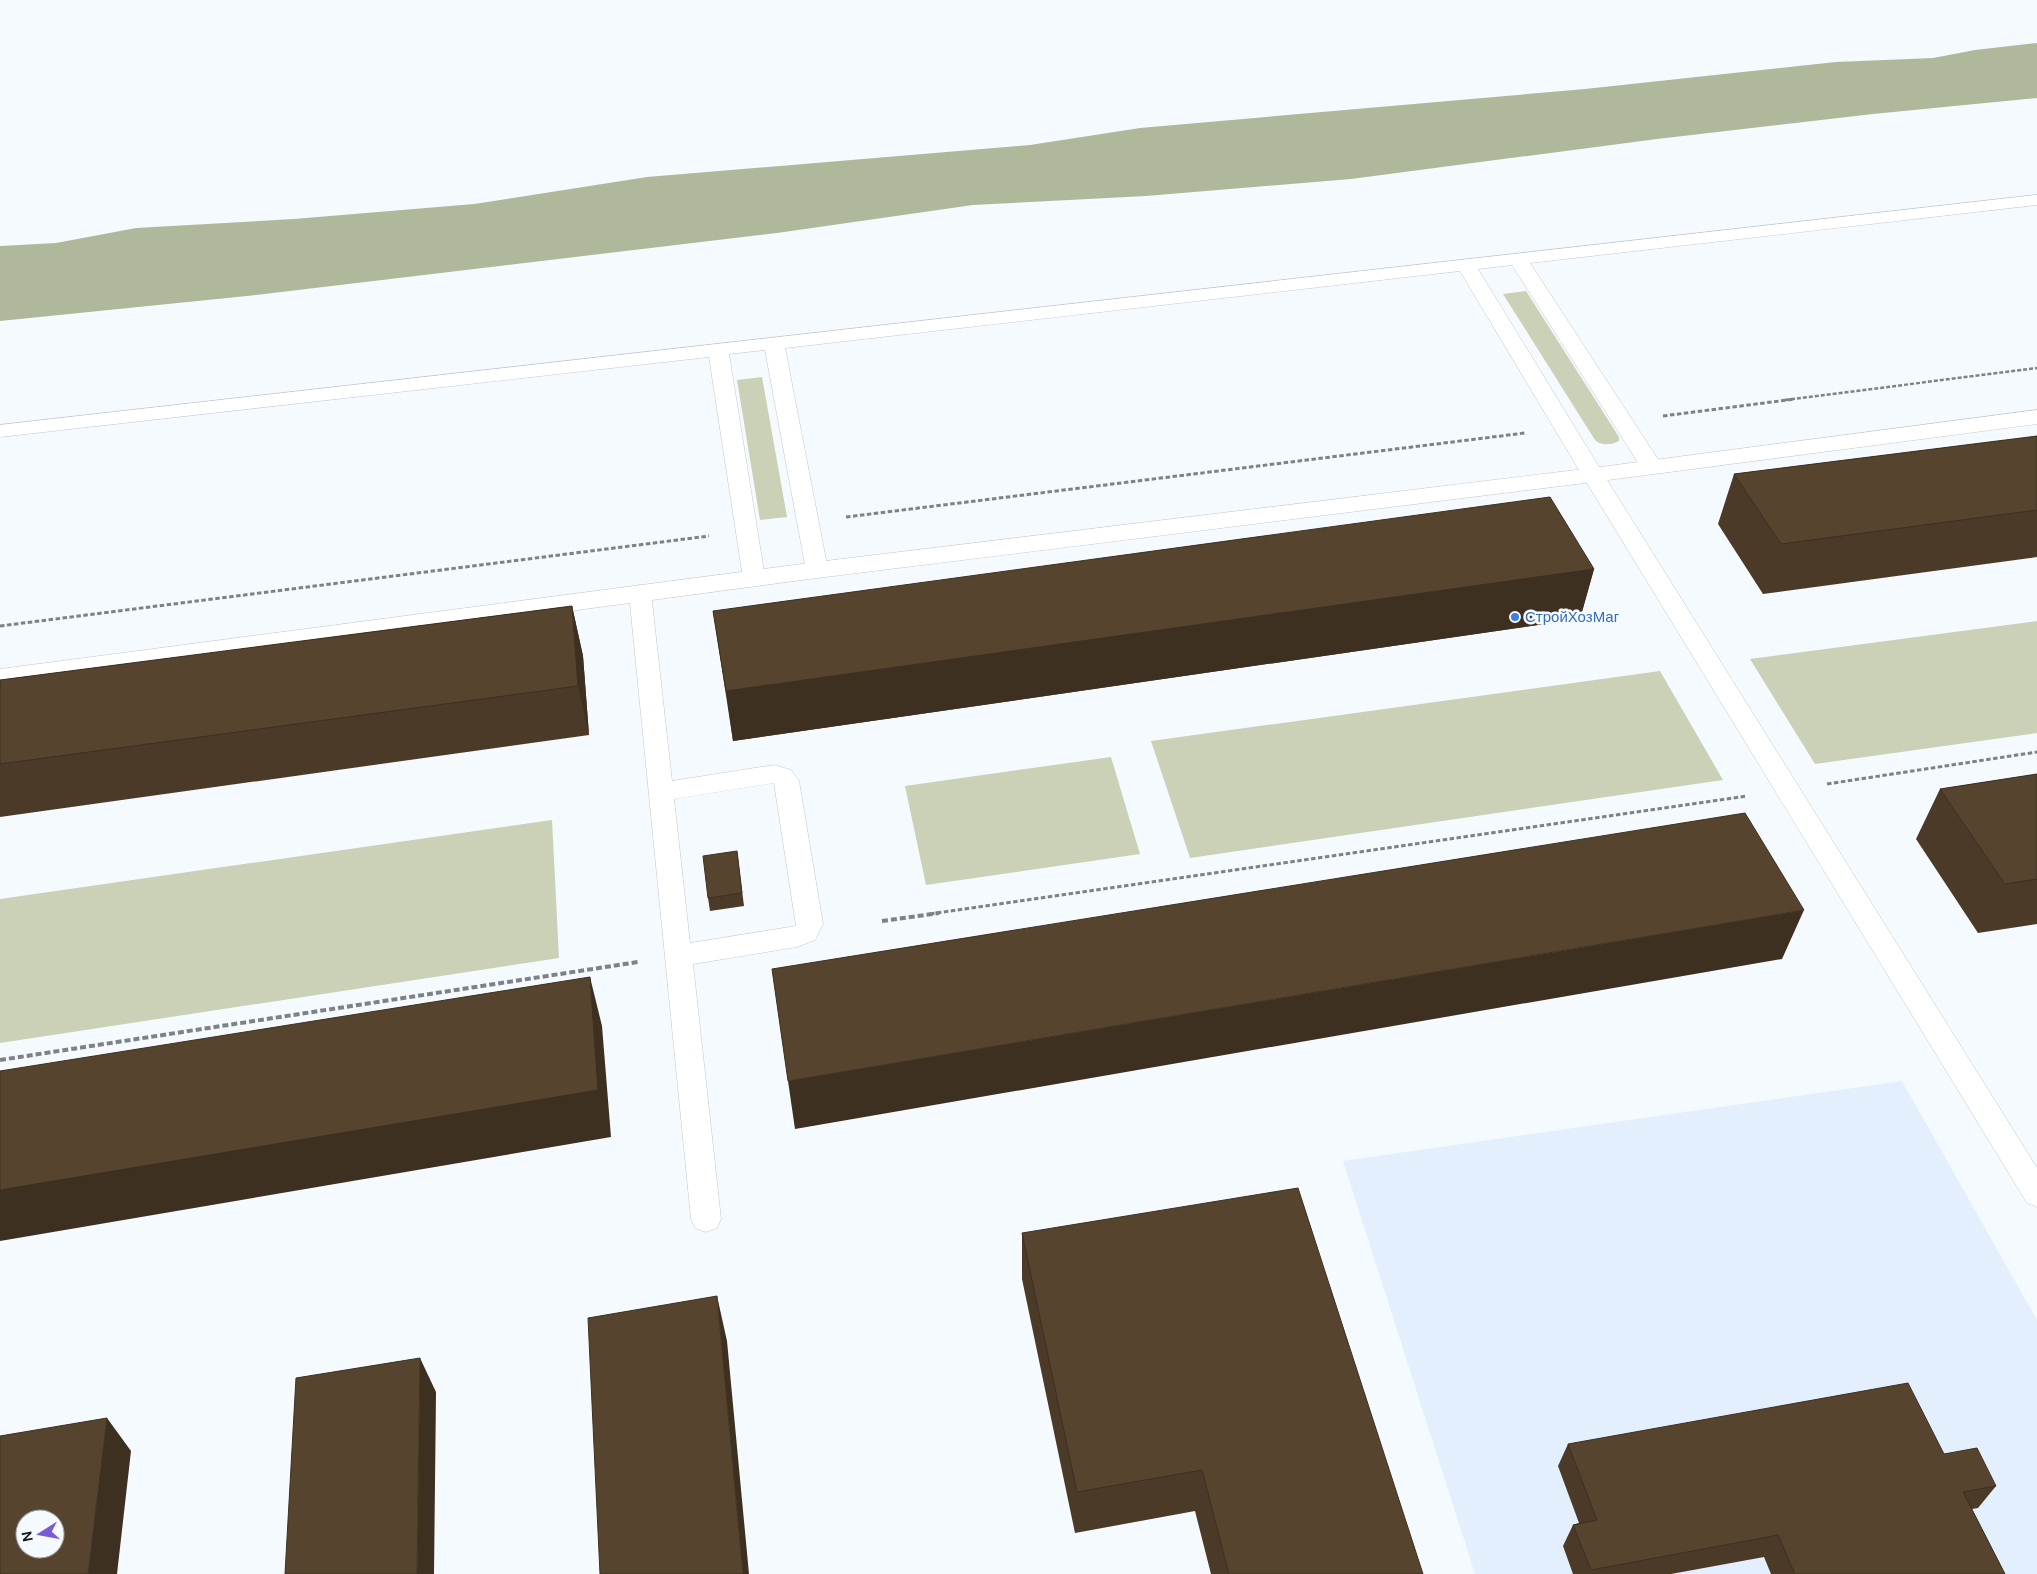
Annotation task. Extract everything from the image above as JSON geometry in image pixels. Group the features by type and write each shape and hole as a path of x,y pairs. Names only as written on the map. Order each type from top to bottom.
{"street":[{"path":"0,678 754,578 1652,467 2037,416"}],"lane":[{"path":"0,431 2037,200"},
{"path":"1518,259 1652,467"},
{"path":"1466,265 2037,1194"},
{"path":"774,344 817,570"},
{"path":"718,350 754,578"},
{"path":"640,593 706,1219"},
{"path":"661,792 774,774 782,776 787,781 810,924 806,933 797,937 678,956"}],"path":[{"path":"1660,416 2037,368"},
{"path":"882,920 1788,790 2037,752"},
{"path":"0,1060 678,956"}],"shaded area":[{"path":"1902,1081 2037,1320 2037,1574 1475,1574 1343,1161"}],"green space":[{"path":"2037,43 2037,98 1873,114 1657,139 1351,179 1146,196 973,205 777,233 247,296 0,321 0,246 56,243 136,228 294,219 474,204 647,177 1030,145 1140,128 1585,89 1836,62 1933,58 1975,50"},
{"path":"1526,291 1619,437 1619,441 1607,444 1595,440 1503,294"},
{"path":"762,377 787,517 760,520 737,380"},
{"path":"2037,621 2037,733 1815,764 1750,659"},
{"path":"1660,671 1723,780 1190,858 1151,741"},
{"path":"1111,757 1140,854 926,885 905,786"},
{"path":"552,820 559,958 0,1043 0,899"}],"building":[{"path":"2037,436 2037,510 1781,544 1734,474"},
{"path":"1550,497 1594,569 726,691 713,611"},
{"path":"572,606 578,686 0,764 0,680"},
{"path":"2037,774 2037,879 2005,884 1940,789"},
{"path":"1745,813 1804,910 788,1081 772,969"},
{"path":"737,851 742,893 708,898 703,856"},
{"path":"590,977 598,1090 0,1190 0,1071"},
{"path":"1298,1188 1423,1574 1229,1574 1202,1470 1077,1492 1022,1233"},
{"path":"717,1296 743,1574 600,1574 588,1318"},
{"path":"420,1358 417,1574 285,1574 296,1378"},
{"path":"1908,1383 1944,1454 1977,1448 1996,1486 1963,1492 2005,1574 1795,1574 1778,1535 1591,1570 1573,1525 1597,1520 1568,1444"},
{"path":"107,1418 88,1574 0,1574 0,1436"}],"place":[{"name":"СтройХозМаг","path":"1515,617"}]}
